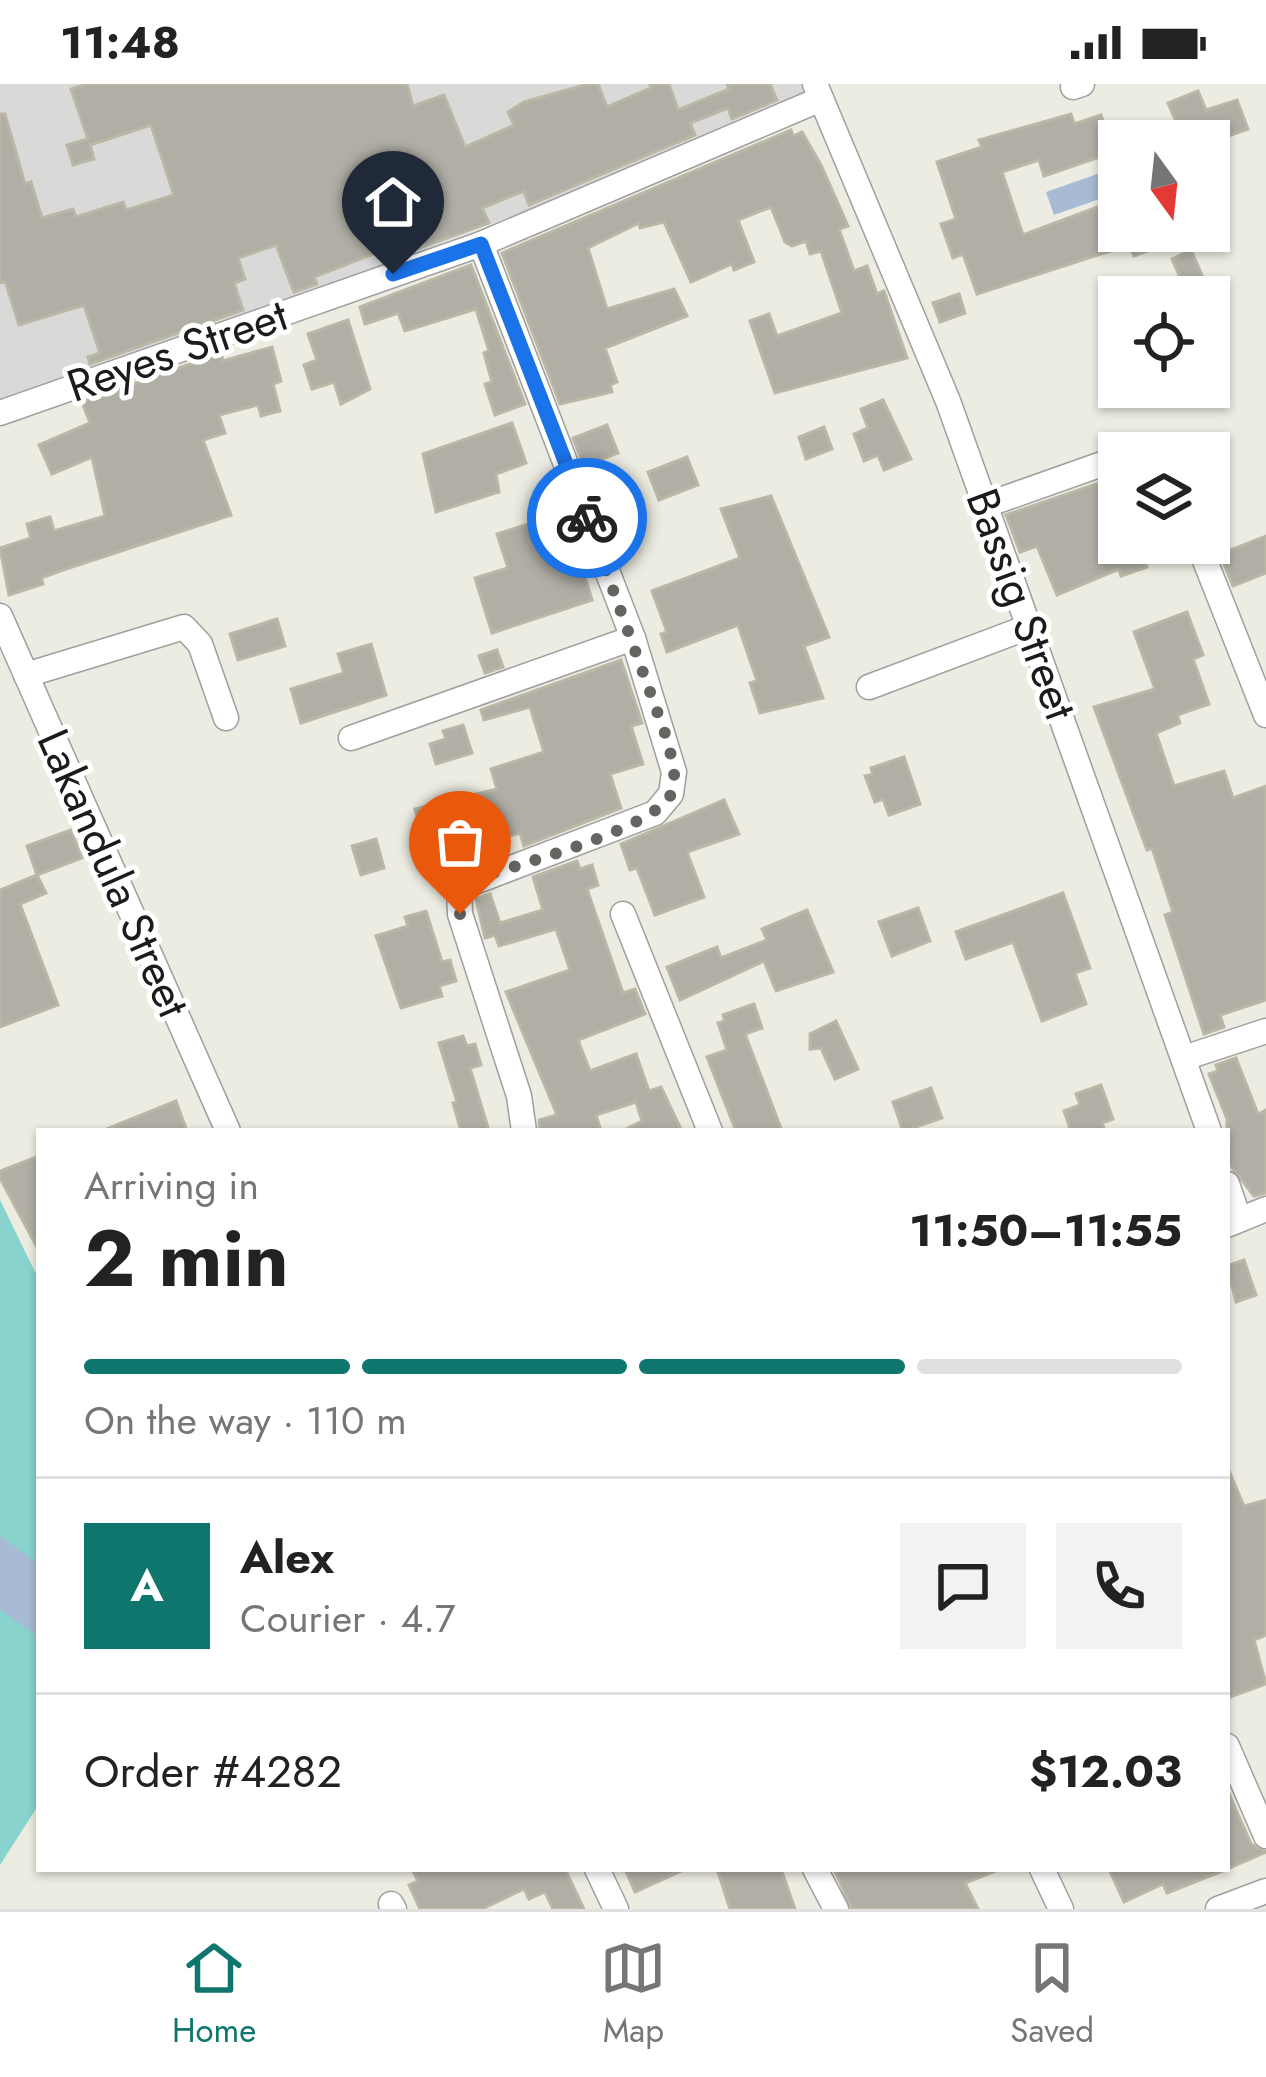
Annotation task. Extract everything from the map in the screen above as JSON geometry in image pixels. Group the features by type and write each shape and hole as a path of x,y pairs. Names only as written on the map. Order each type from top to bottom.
{"street":[{"name":"Reyes Street","path":"0,413 481,244 818,91"},
{"name":"Bassig Street","path":"818,91 986,505 1208,1128"},
{"path":"481,244 633,638 674,772 671,794 655,813 459,888 460,914 519,1096 524,1128"},
{"path":"986,505 1098,465"},
{"path":"1206,564 1266,715"},
{"name":"Lakandula Street","path":"0,616 227,1128"},
{"path":"868,687 1031,626"},
{"path":"26,675 184,627 200,644 226,718"},
{"path":"351,738 633,638"},
{"path":"622,914 709,1128"},
{"path":"1184,1058 1266,1030"},
{"path":"1233,1222 1266,1209"},
{"path":"1230,1753 1266,1836"},
{"path":"598,1872 616,1909"},
{"path":"817,1872 836,1909"},
{"path":"1043,1872 1061,1909"},
{"path":"1218,1909 1266,1891"}],"shaded area":[{"path":"0,84 816,84 821,99 0,410"},
{"path":"1098,174 1098,200 1054,215 1046,192"},
{"path":"0,1200 36,1274 36,1809 0,1865"},
{"path":"0,1536 36,1562 36,1635 0,1610"}],"building":[{"path":"87,84 407,84 413,106 444,95 465,147 514,125 508,112 524,102 588,84 598,84 607,107 651,88 650,84 669,84 678,110 729,89 727,84 770,84 777,100 732,119 728,108 690,123 695,135 529,205 524,191 482,208 489,223 413,250 409,240 314,277 317,284 294,292 276,245 238,258 245,279 234,283 243,310 90,364 88,357 100,353 84,305 19,325 5,281 0,283 0,114 5,114 25,184 31,182 42,218 73,209 76,217 123,202 126,210 174,195 151,125 90,145 94,159 73,165 67,145 88,139 71,89"},
{"path":"1198,91 1206,110 1237,100 1248,129 1230,135 1230,120 1175,120 1168,103"},
{"path":"1071,114 1074,124 1101,115 1098,157 1044,176 1039,160 1002,172 1023,235 1098,207 1098,252 1107,252 977,294 963,254 953,258 941,224 956,219 937,162 982,147 979,140"},
{"path":"791,130 793,136 802,132 821,165 848,226 839,229 854,271 867,266 877,294 884,291 907,358 775,393 750,321 769,314 777,336 842,313 821,251 810,254 806,241 792,246 785,242 771,207 738,220 754,262 734,270 732,264 691,282 664,222 640,228 639,223 588,248 607,309 674,289 687,316 605,348 617,382 610,385 612,392 560,404 502,253"},
{"path":"1192,252 1202,276 1179,276 1172,259"},
{"path":"471,265 525,404 495,415 485,384 492,382 484,353 489,351 476,309 405,331 398,313 365,324 360,307"},
{"path":"959,294 965,313 940,322 933,303"},
{"path":"348,320 370,389 341,404 334,382 312,389 304,365 317,360 308,334"},
{"path":"272,347 281,381 273,384 280,411 261,416 258,405 219,415 225,433 203,440 231,515 41,578 43,584 9,595 0,548 31,538 27,524 50,517 54,531 105,516 92,457 52,474 39,445 90,423 82,402 221,353 223,361"},
{"path":"883,400 911,459 884,470 878,455 864,461 854,434 868,428 861,409"},
{"path":"512,423 526,463 496,474 499,492 436,512 423,454"},
{"path":"607,425 618,453 584,466 573,438"},
{"path":"824,427 832,449 806,459 799,437"},
{"path":"687,457 698,485 659,500 648,472"},
{"path":"1098,483 1098,564 1147,567 1121,576 1119,569 1057,595 1037,546 1020,552 1006,515"},
{"path":"771,496 829,637 804,646 823,698 760,713 750,683 757,681 738,625 667,652 661,634 667,632 652,591 740,558 721,509"},
{"path":"563,503 592,600 492,633 475,578 508,568 497,534 547,518 544,509"},
{"path":"1266,536 1266,573 1233,586 1224,564 1230,564 1230,550"},
{"path":"1187,612 1203,655 1193,659 1209,704 1177,715 1180,723 1156,733 1174,786 1224,771 1233,798 1266,786 1266,1000 1220,1015 1224,1027 1204,1034 1165,915 1173,912 1152,848 1147,850 1094,707 1155,689 1134,632"},
{"path":"277,619 285,646 238,660 230,634"},
{"path":"371,644 386,695 301,723 291,689 344,673 338,654"},
{"path":"497,650 503,667 485,673 479,656"},
{"path":"621,660 642,723 631,726 643,764 610,774 621,808 524,846 520,833 430,859 415,809 497,789 491,769 544,752 530,707 484,720 481,710"},
{"path":"463,725 472,753 436,764 430,744 446,739 443,731"},
{"path":"904,757 920,804 889,815 883,799 875,802 865,776 873,774 871,768"},
{"path":"724,800 739,834 687,852 704,897 655,915 637,868 630,870 621,844"},
{"path":"71,830 82,858 37,875 27,846"},
{"path":"376,839 384,868 361,875 352,846"},
{"path":"577,861 580,869 592,865 598,885 587,889 623,993 635,989 645,1014 578,1040 590,1071 636,1054 649,1091 661,1087 681,1128 628,1128 642,1121 636,1102 596,1115 600,1128 540,1128 539,1120 557,1115 506,992 570,970 556,929 499,946 495,935 485,938 476,899 490,894 500,923 543,910 533,877"},
{"path":"37,875 46,893 20,904 58,1005 0,1027 0,890"},
{"path":"1063,893 1090,968 1075,973 1086,1004 1042,1021 1013,942 966,959 956,932"},
{"path":"918,908 930,941 892,956 879,922"},
{"path":"807,910 833,972 776,991 764,961 680,1000 667,967 717,947 721,958 767,940 762,929"},
{"path":"426,911 442,962 450,960 456,981 439,986 442,996 401,1008 376,936 408,926 405,917"},
{"path":"754,1004 762,1028 745,1034 781,1128 735,1128 707,1057 727,1050 718,1023 725,1021 723,1015"},
{"path":"836,1021 858,1069 835,1079 821,1048 810,1049 810,1034"},
{"path":"463,1036 467,1046 475,1044 481,1065 470,1068 488,1128 460,1128 439,1043"},
{"path":"1236,1058 1258,1114 1266,1110 1266,1193 1254,1196 1230,1165 1230,1128 1209,1074 1218,1071 1216,1065"},
{"path":"1101,1085 1113,1119 1102,1123 1104,1128 1070,1128 1064,1111 1080,1105 1076,1094"},
{"path":"931,1088 942,1118 902,1128 893,1102"},
{"path":"176,1101 186,1128 109,1128"},
{"path":"36,1157 36,1245 0,1178 0,1171"},
{"path":"1244,1260 1256,1295 1236,1302 1230,1265"},
{"path":"1230,1473 1244,1506 1266,1500 1266,1635 1254,1640 1266,1684 1230,1697"},
{"path":"1230,1796 1251,1844 1266,1852 1230,1868"},
{"path":"414,1872 566,1872 584,1909 553,1909 545,1892 529,1899 524,1889 482,1909 420,1909 409,1885 418,1881"},
{"path":"626,1872 679,1872 635,1892"},
{"path":"718,1872 782,1872 795,1909 730,1909"},
{"path":"835,1872 993,1872 965,1883 978,1909 852,1909"},
{"path":"1110,1872 1220,1872 1167,1893 1163,1884 1124,1902"}],"way so far":[{"path":"460,914 459,888 468,881 628,826 655,813 671,794 674,772 666,736 587,518"}],"route":[{"path":"393,274 481,244 587,518"}]}
